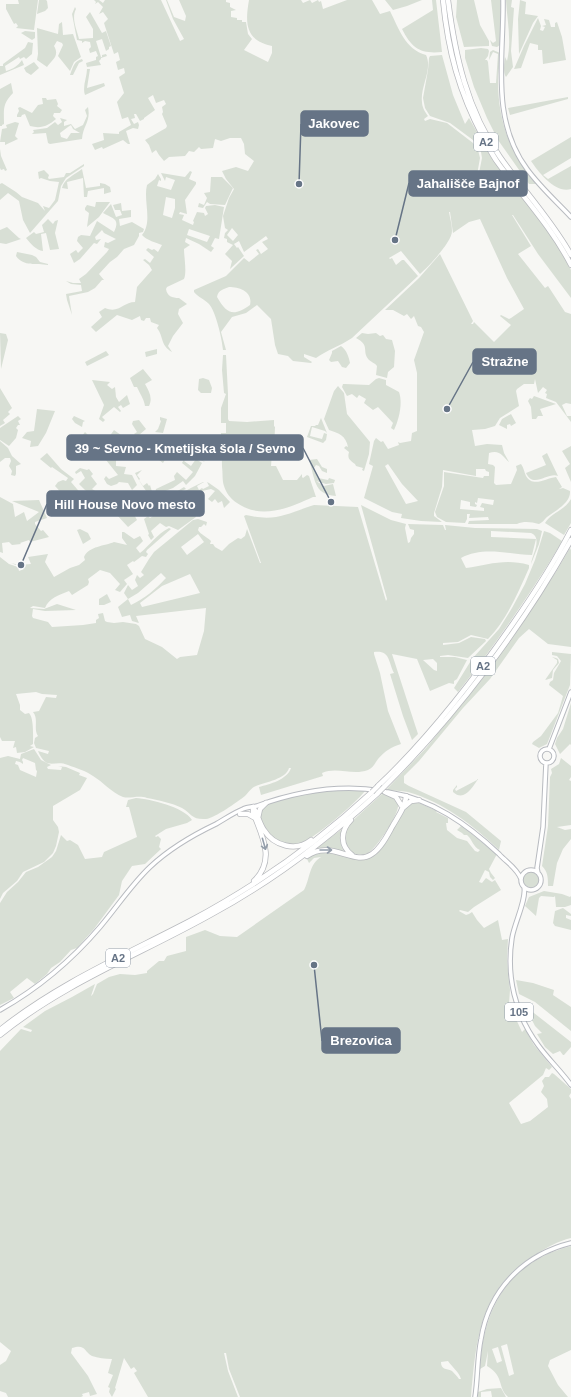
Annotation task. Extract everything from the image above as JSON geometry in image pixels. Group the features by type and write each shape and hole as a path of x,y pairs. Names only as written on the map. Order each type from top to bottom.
{"highway":[{"name":"A2","path":"443,0 454,64 470,113 493,155 555,236 571,265"},
{"name":"A2","path":"448,0 454,45 458,62 474,109 500,157 552,224 571,255"},
{"name":"A2","path":"0,1030 25,1011 55,992 190,921 239,893 287,862 327,832 375,792 384,789 428,740 487,667 532,603 571,530"},
{"name":"A2","path":"0,1035 28,1014 58,995 212,914 259,887 296,861 358,811 375,792 378,786 425,737 484,664 571,540"},
{"path":"384,789 396,797 400,810"},
{"path":"296,861 302,860 311,853 325,849 352,857 366,857 371,855 388,834 406,796"},
{"path":"400,810 409,802 419,800"},
{"path":"239,893 255,881 260,875 266,861 266,846 256,818 260,809 266,803"},
{"path":"253,807 252,812 264,831 270,838 285,846 304,845 320,834 327,832"},
{"path":"358,811 356,816 345,828 342,841 347,851 358,857"},
{"path":"240,814 248,814 256,818"}],"main road":[{"path":"503,0 501,87 502,109 507,129 517,152 527,169 571,217"},
{"path":"549,749 571,692"},
{"path":"516,870 536,871 538,873 537,868 543,827 546,763 542,760 541,754 545,749 549,749"},
{"path":"546,763 554,759 554,754 549,749"},
{"path":"0,1010 35,988 67,962 101,925 138,880 156,862 191,837 243,810 288,796 328,789 357,788 384,789 419,800 441,810 488,844 516,870 524,887 526,889 533,890"},
{"path":"226,819 253,807"},
{"path":"521,879 534,867 540,854"},
{"name":"105","path":"521,905 526,895 538,888 541,882 540,875 538,873"},
{"name":"105","path":"524,887 525,893 515,924 510,956 510,971 515,998 528,1031 546,1057 571,1086"},
{"path":"475,1397 480,1340 488,1312 497,1295 511,1277 538,1255 571,1243"}],"shaded area":[{"path":"18,0 38,0 34,30 16,28 18,26 16,23 14,24 6,9 6,4 19,4"},
{"path":"39,0 46,0 48,8 37,14"},
{"path":"94,0 99,0 103,3 105,0 161,0 180,41 184,39 173,19 166,0 174,17 185,21 186,16 179,0 226,0 226,2 230,3 230,7 236,10 231,11 231,17 237,18 237,20 242,20 242,22 246,22 248,34 252,39 244,50 268,62 272,53 272,46 256,40 247,23 249,0 301,0 303,3 310,0 312,3 318,0 319,2 321,1 323,9 347,0 372,0 380,14 390,11 408,43 419,52 426,55 428,66 422,102 428,116 424,119 425,121 430,119 447,123 473,143 478,150 480,158 477,175 479,173 482,158 481,152 473,140 450,123 430,116 425,108 423,98 428,70 429,58 430,56 442,55 453,95 465,124 469,118 491,157 549,233 560,249 571,270 571,298 538,254 512,215 531,246 518,254 545,288 548,286 565,312 571,314 571,404 566,403 562,405 567,416 571,416 571,422 556,402 546,398 547,394 545,393 547,390 543,387 538,393 535,379 534,384 524,384 517,389 516,391 519,406 500,418 495,426 485,429 472,430 475,446 487,444 502,445 509,462 499,453 489,453 488,464 495,467 494,483 496,485 511,484 517,470 516,466 521,464 529,480 536,482 556,477 562,487 559,489 563,488 570,491 568,499 562,506 539,524 522,522 517,524 468,524 469,521 489,520 488,517 469,518 470,514 467,514 465,523 446,522 437,517 435,512 444,486 444,472 483,478 484,476 489,476 489,472 485,469 476,469 476,476 443,470 442,487 434,513 434,516 442,522 401,518 402,514 392,512 364,498 373,466 369,464 376,438 381,442 383,441 388,449 399,445 398,442 411,441 412,433 417,431 417,373 414,360 424,332 421,327 418,326 414,316 411,319 407,314 404,316 393,310 385,310 419,278 440,254 473,321 471,324 474,322 494,342 511,325 500,316 501,315 509,319 524,309 507,278 480,219 469,222 453,233 449,212 452,229 451,236 439,254 420,274 401,251 389,258 392,258 396,265 404,260 418,276 352,338 316,358 304,354 304,357 312,362 311,363 293,361 288,356 278,354 271,319 257,305 246,313 232,317 221,332 226,350 223,350 218,326 212,308 194,292 194,290 226,276 244,258 249,262 259,254 256,250 258,249 261,254 268,249 262,242 268,239 266,236 244,252 239,241 234,244 244,256 230,269 232,261 225,254 233,245 227,242 227,239 224,238 225,233 228,230 225,228 223,216 229,198 234,189 222,171 236,167 248,171 254,161 245,154 244,144 241,138 230,138 221,141 215,139 213,148 201,149 199,147 194,152 189,151 185,156 169,157 164,161 156,150 152,153 145,140 167,126 162,114 162,107 166,104 164,100 156,103 153,95 148,98 155,110 140,121 136,114 134,114 135,118 131,119 134,124 138,122 139,125 138,129 133,128 126,131 130,144 123,140 103,149 102,147 95,150 92,144 104,140 103,133 119,134 119,132 131,125 128,117 122,119 117,102 124,93 119,77 125,73 124,68 118,70 116,62 120,60 118,52 114,54 104,23 108,19 103,12 99,14 103,7 98,2 95,4 96,2","holes":["232,228 238,235 233,241 227,235","229,287 245,291 250,297 250,305 235,312 227,310 217,297 223,289","388,464 402,484 418,501 406,504 385,466","478,498 494,500 493,505 482,503 480,507 484,508 484,511 460,509 461,500 470,502 470,506 476,507 477,505 475,502 477,503"]},
{"path":"385,0 422,0 393,10"},
{"path":"432,0 436,0 442,52 428,52 418,49 406,36 402,29 433,10"},
{"path":"457,0 474,0 480,25 489,41 489,46 464,47 456,17"},
{"path":"491,0 502,0 500,45 497,47 492,46 490,40 493,43 496,41"},
{"path":"506,0 512,0 511,7 514,8 511,51 513,67 506,77 504,73 504,66 505,57 507,61 509,38"},
{"path":"520,0 526,2 525,14 538,16 533,23 519,54 518,19"},
{"path":"75,7 74,20 79,39 93,38 93,29 86,17 90,12 102,33 106,31 111,46 109,49 106,51 102,39 96,41 101,57 102,55 106,54 107,56 101,58 99,61 101,65 87,67 86,63 96,60 96,57 98,56 96,51 90,53 90,42 85,41 82,43 82,41 77,40 72,14"},
{"path":"538,18 541,26 540,30 543,31 545,27 542,26 546,25 544,19 549,20 551,27 555,27 555,23 557,22 562,37 566,60 543,64 542,50 538,50 538,45 530,43 521,68 514,69 524,46"},
{"path":"62,22 63,35 73,34 81,57 74,62 70,71 58,56 63,45 57,41 54,46 56,49 56,55 47,67 37,60 37,28 58,34 59,24"},
{"path":"25,31 35,32 35,38 32,40 21,33"},
{"path":"28,42 33,43 32,54 26,59 24,57 20,59 19,57 5,66 6,71 9,70 17,66 22,60 24,65 0,75 0,66 3,66 3,64 25,48"},
{"path":"481,48 488,49 489,51 485,60 488,62 490,83 496,83 498,54 493,52 489,60 490,52 493,50 500,53 498,90 504,127 515,153 536,184 529,184 498,140 474,87 465,58 465,50"},
{"path":"82,59 83,61 79,63 73,75 70,75 75,63"},
{"path":"34,62 39,68 31,75 26,72 24,68"},
{"path":"87,69 90,69 87,88 104,83 105,86 85,95 84,89"},
{"path":"11,83 13,93 5,104 4,124 0,126 0,89"},
{"path":"568,97 568,99 510,115 508,108"},
{"path":"42,98 46,98 47,100 56,99 58,104 57,106 62,110 60,113 54,113 53,116 56,119 47,125 34,127 30,126 25,114 21,117 17,117 19,111 18,108 20,107 32,113 38,105 43,104"},
{"path":"88,107 88,120 82,139 50,144 48,143 46,133 32,134 34,132 33,130 47,128 55,122 58,125 62,122 60,118 67,120 64,122 64,126 71,124 75,129 83,125 87,116 85,110","holes":["71,125 73,129 80,133 71,133 67,139 61,137 60,133"]},
{"path":"15,122 19,123 15,136 18,139 5,145 5,142 0,142 2,129 7,128 6,125"},
{"path":"571,137 571,158 543,175 548,179 571,166 571,189 565,190 554,186 548,181 531,161"},
{"path":"0,149 1,156 7,170 5,171 4,169 1,170 0,168"},
{"path":"84,164 84,166 66,178 61,186 58,201 30,233 23,220 19,201 8,193 0,200 0,184 2,183 22,197 38,203 45,211 43,206 49,208 55,200 59,182 41,178 39,179 38,172 44,170 49,175 49,179 64,177 66,173 70,173"},
{"path":"82,169 86,188 100,186 100,183 110,187 111,192 104,194 104,188 88,191 87,197 84,197 83,178 67,182 68,189 62,188 67,180"},
{"path":"190,171 192,172 189,179 196,182 196,184 185,200 187,214 180,212 179,214 184,215 182,220 193,225 197,212 204,213 205,216 208,214 205,208 206,206 215,205 224,207 219,239 215,238 211,246 214,248 211,252 186,238 185,242 190,245 184,249 184,279 167,287 166,289 170,296 179,298 187,304 179,309 178,314 183,323 173,336 168,346 172,352 164,344 157,328 159,325 151,322 150,318 146,318 144,321 141,320 140,316 132,320 117,315 96,332 91,327 102,317 99,312 105,308 114,310 135,302 137,287 152,270 143,260 145,259 150,263 154,257 146,250 148,248 152,250 154,249 158,252 162,245 149,240 142,235 147,224 147,185 155,179 158,174 161,181 159,180 157,186 171,190 175,180 166,177 165,181 161,173 185,177","holes":["166,197 175,199 175,208 172,218 163,215","189,229 210,236 207,242 187,235"]},
{"path":"211,177 222,177 233,188 225,205 210,204 207,202 203,208 198,207 199,203 204,205 207,198 204,193 210,192"},
{"path":"96,202 110,202 99,217 87,227 89,213 85,210 85,208 87,205 95,207"},
{"path":"121,203 122,211 131,210 131,217 119,219 120,226 132,222 144,229 143,232 139,233 134,245 124,249 99,274 104,280 102,280 95,288 88,292 69,296 72,315 66,294 82,291 81,285 71,284 66,281 81,283 79,279 86,274 109,249 104,247 105,242 108,243 116,239 104,233 102,230 95,237 96,240 101,239 97,244 94,243 80,259 74,263 70,254 76,250 78,253 83,248 77,241 78,237 81,235 90,236 97,221 114,232 116,228 115,220 103,213 111,204 116,217 122,215 120,210 115,210 113,205"},
{"path":"48,219 53,224 58,220 55,233 59,249 50,250 46,233 41,234 43,251 36,248 26,238 34,232 36,234 44,232 42,225"},
{"path":"7,227 21,239 6,244 0,243 0,230"},
{"path":"17,252 32,255 40,262 48,265 23,262 16,256"},
{"path":"0,333 6,334 8,340 1,369"},
{"path":"362,333 376,333 380,336 383,335 386,339 392,340 395,351 394,367 388,372 387,378 376,375 377,366 369,360 366,354 365,346 356,338"},
{"path":"341,346 346,352 350,361 346,368 342,367 338,361 331,362 329,360 332,351"},
{"path":"157,349 157,354 146,357 145,352"},
{"path":"106,351 109,355 87,366 85,362"},
{"path":"223,355 226,355 229,421 247,422 274,420 274,453 272,453 271,466 276,466 283,480 297,480 302,474 303,478 307,475 309,476 316,497 285,508 256,511 246,508 231,498 227,493 223,481 221,442 221,433 226,433 226,423 221,423 221,408 226,394 224,393 222,370"},
{"path":"143,369 152,380 145,384 151,397 149,406 145,406 137,387 134,387 130,378"},
{"path":"203,378 209,380 212,388 211,393 201,393 198,390 199,379"},
{"path":"379,378 386,380 386,385 399,392 401,401 400,411 394,430 391,428 393,423 378,407 373,410 364,403 366,399 359,395 357,398 352,394 347,396 342,387 343,384 369,385"},
{"path":"92,380 110,382 107,385 112,389 115,387 116,397 119,402 127,395 130,404 123,408 121,405 118,407 121,411 120,412 114,407 102,417 105,420 103,422 99,419 104,405"},
{"path":"338,386 344,393 347,414 370,442 369,454 364,471 362,470 363,468 356,466 349,459 349,452 344,448 346,446 348,447 346,440 339,434 329,430 324,419 334,391"},
{"path":"0,388 12,408 8,412 10,414 3,420 5,423 0,426"},
{"path":"534,396 556,404 540,409 543,416 538,416 536,419 532,419 531,407 528,401"},
{"path":"37,409 55,411 46,433 38,446 30,447 31,441 22,438 27,432 34,431"},
{"path":"511,414 516,423 511,426 510,424 507,425 507,429 499,425 502,419"},
{"path":"18,416 21,419 18,421 20,425 16,428 18,430 16,438 9,446 0,440 0,428"},
{"path":"74,416 85,421 83,422 82,427 75,423 72,419"},
{"path":"160,417 167,419 163,433 155,432 161,421"},
{"path":"321,418 327,433 312,427 310,436 322,439 324,433 327,434 326,440 323,443 307,437 311,426 318,425"},
{"path":"139,420 146,429 139,435 145,446 144,447 134,434 137,432 132,424 133,421"},
{"path":"114,430 136,446 139,450 127,444 125,446 109,437"},
{"path":"85,432 95,442 102,455 96,460 82,439"},
{"path":"0,441 8,448 12,456 21,464 16,466 15,476 11,475 12,471 9,466 11,461 10,458 5,458 0,462"},
{"path":"188,443 198,445 196,446 195,451 199,453 198,456 205,462 189,455 184,461 191,466 196,459 202,463 195,476 186,485 183,481 173,488 160,493 162,496 156,496 156,489 175,480 174,476 177,472 186,480 193,472 182,463 188,452 186,450"},
{"path":"571,446 571,482 565,468 570,464 562,451"},
{"path":"148,447 163,453 166,458 163,463 146,450 145,448"},
{"path":"47,453 61,469 74,479 71,482 83,496 81,497 76,491 67,499 55,486 58,482 63,480 66,481 68,478 52,467 51,468 40,459"},
{"path":"547,453 558,476 554,475 537,480 529,478 526,473 546,465 542,456"},
{"path":"108,458 116,459 116,466 126,467 124,474 132,475 137,485 132,490 128,483 119,482 111,486 107,484 104,479 106,476 109,479 118,475 106,460"},
{"path":"317,459 322,467 327,469 327,473 322,471 319,466 316,465 314,468 318,478 328,480 329,478 335,480 334,483 326,484 316,481 324,486 333,484 336,496 328,495 323,492 316,484 309,460"},
{"path":"80,468 87,470 89,469 93,474 91,476 97,484 92,489 97,492 93,496 79,484 85,478 81,471 76,474 75,472"},
{"path":"142,470 137,475 140,479 139,480 143,486 147,483 149,486 150,485 153,495 149,495 140,482 135,473"},
{"path":"203,482 197,486 199,490 209,486 207,482 219,490 230,502 224,508 222,501 218,503 215,499 212,502 208,499 215,491 211,489 202,491 192,502 196,517 178,530 169,526 166,527 160,523 151,531 154,537 151,540 148,535 149,534 144,519 148,516 150,518 153,516 149,512 153,510 152,508"},
{"path":"184,487 186,489 175,494 162,496 176,492"},
{"path":"0,497 13,504 15,517 24,512 27,521 39,512 12,501 39,500 47,518 35,522 35,524 49,537 30,542 29,540 20,543 21,544 12,545 9,542 2,543 3,553 0,552"},
{"path":"571,499 571,523 564,535 545,523"},
{"path":"314,505 358,507 386,601 387,599 361,505 391,520 406,524 405,528 408,543 414,534 414,530 410,529 408,524 443,525 445,530 445,525 475,528 537,529 542,531 539,544 531,564 537,543 536,539 532,555 478,552 461,558 466,568 512,562 529,565 529,568 501,623 488,639 471,635 458,642 443,643 443,645 459,643 471,637 485,639 486,641 468,658 448,655 440,656 455,657 467,660 457,679 454,681 454,684 449,683 430,691 417,659 392,654 418,734 412,740 390,674 394,673 388,657 383,653 374,652 388,711 401,744 391,748 378,759 373,767 368,770 362,772 328,771 322,773 323,776 261,795 259,787 273,783 286,776 291,768 289,768 284,775 275,780 254,787 232,806 215,816 206,819 195,818 182,808 165,802 144,797 123,797 97,778 84,771 63,764 51,764 45,761 38,751 48,754 49,751 36,748 34,743 35,738 38,736 36,730 36,718 33,712 39,711 46,697 56,698 57,695 36,692 16,694 20,705 20,710 25,714 29,713 31,715 33,744 30,746 34,747 25,752 17,753 16,747 13,748 15,741 2,741 0,737 0,557 9,564 18,567 19,571 24,569 23,565 19,565 31,564 28,557 48,554 45,562 54,577 79,565 85,560 84,557 86,553 93,548 114,542 127,545 122,538 122,532 134,539 140,536 143,541 136,548 140,553 161,533 169,528 171,529 147,550 146,552 148,554 146,557 142,556 127,565 133,574 124,580 127,584 120,592 115,590 120,584 110,573 100,570 88,579 88,585 72,595 69,591 52,599 45,608 33,606 30,608 44,609 57,604 76,610 45,611 33,609 33,618 48,622 52,627 96,623 96,620 99,618 98,614 103,613 105,621 107,622 136,624 139,626 145,639 162,647 177,659 180,657 197,655 204,631 206,608 136,616 139,623 132,621 130,615 122,617 118,607 128,599 124,593 128,585 132,590 138,586 135,580 137,575 140,578 144,575 141,572 154,552 193,520 198,519 207,522 206,526 204,524 199,527 198,530 211,541 210,544 213,544 222,551 238,538 241,539 245,536 247,529 261,563 244,516 265,518 281,516","holes":["491,531 531,533 536,539 491,537","198,534 204,542 187,555 181,547","161,573 166,578 141,600 131,605 128,599 138,593","190,574 200,593 142,607 140,603 162,586","433,659 437,663 437,671 423,660"]},
{"path":"130,507 137,520 128,527 116,514"},
{"path":"80,529 88,533 91,539 83,544 77,530"},
{"path":"544,531 562,541 560,545 511,620 458,692 454,688 472,659 499,629 525,584 535,560"},
{"path":"570,548 571,647 548,644 529,629 519,638 490,679 463,708 419,761 404,776 404,783 409,786 466,812 501,841 499,850 468,823 445,808 421,796 408,792 386,790 426,748 465,700 536,601"},
{"path":"107,594 111,602 104,605 99,605 99,599"},
{"path":"552,652 571,654 570,685 547,744 539,748 532,744 541,736 558,713 563,696 549,685 553,680 554,673 561,661 557,656 552,655"},
{"path":"552,657 558,659 559,663 553,670 552,678 545,680 557,663 557,660"},
{"path":"571,703 571,745 570,744 560,754 555,744 563,729"},
{"path":"34,749 41,760 51,765 47,767 48,769 61,770 62,767 58,766 66,767 87,778 80,790 53,806 53,820 58,827 59,832 53,853 44,862 23,872 17,881 3,893 0,899 0,758 8,756 20,759 21,754","holes":["23,758 35,763 37,771 36,777 20,770 18,765 15,764 16,761 23,764"]},
{"path":"561,758 571,766 571,777 569,780 571,781 571,825 557,827 565,830 571,829 571,839 563,849 557,863 553,886 548,886 547,873 542,866 548,826 550,777 552,773 551,769 559,764"},
{"path":"477,779 470,790 464,795 457,795 453,792 457,785 455,789 456,791"},
{"path":"331,791 365,791 332,822 303,843 294,845 280,843 268,833 262,823 260,813 267,804 297,795"},
{"path":"383,793 394,797 397,801 398,808 396,814 372,850 361,855 353,853 347,849 344,842 344,835 349,824"},
{"path":"136,798 166,804 182,811 192,820 166,829 155,836 158,836 161,839 159,847 161,849 145,864 132,866 122,881 119,895 94,929 77,948 71,950 35,984 27,978 10,992 14,998 0,1005 0,903 7,892 26,872 38,867 52,857 56,851 61,835 67,841 70,840 78,845 85,859 102,857 104,852 137,837 129,807 126,807 128,800"},
{"path":"412,802 419,803 437,811 436,812 448,818 448,823 446,823 447,830 457,838 467,841 475,851 478,852 480,850 467,835 464,835 457,830 461,826 454,820 497,854 489,869 495,878 493,880 490,877 489,872 485,870 479,882 482,883 486,878 492,882 495,880 501,890 468,912 459,911 466,915 472,912 484,928 498,920 502,940 508,939 507,960 510,990 509,1004 522,1032 525,1029 534,1045 552,1067 549,1070 546,1068 543,1075 509,1103 521,1124 530,1121 548,1107 547,1099 541,1092 544,1086 542,1081 545,1077 549,1077 552,1073 571,1089 569,1096 571,1099 571,1238 548,1247 535,1255 517,1268 502,1283 492,1299 484,1317 479,1335 475,1355 471,1397 240,1397 229,1369 226,1353 224,1353 228,1371 238,1397 148,1397 134,1373 137,1371 134,1367 131,1369 124,1358 115,1388 116,1389 112,1397 109,1392 110,1388 108,1387 113,1375 108,1373 112,1359 92,1356 82,1347 77,1347 72,1348 71,1353 88,1376 97,1394 90,1396 89,1392 82,1394 83,1396 81,1397 8,1397 6,1393 0,1391 0,1365 6,1361 11,1351 0,1342 0,1051 21,1029 31,1032 32,1030 23,1027 45,1011 95,984 91,996 97,984 109,977 120,974 135,975 147,973 147,971 159,961 164,961 167,956 186,951 186,937 205,930 220,936 237,937 304,890 314,864 321,857 314,858 309,863 307,859 314,853 324,850 364,859 371,857 378,851 403,810","holes":["448,1361 460,1376 461,1379 459,1379 452,1371 443,1368 441,1362"]},
{"path":"342,829 340,841 344,852 332,848 317,848"},
{"path":"531,872 538,877 539,880 534,887 531,888 524,883 523,880 528,873"},
{"path":"544,891 571,896 571,905 556,907 555,896 541,896 539,898 536,916 525,906 529,897"},
{"path":"563,908 571,914 571,916 566,915 566,918 571,920 571,930 555,926 553,923 555,911"},
{"path":"516,980 533,983 554,990 553,995 571,1007 571,1031 535,1002 519,994"},
{"path":"525,1006 571,1042 571,1047 564,1055 560,1051 553,1054 545,1047 537,1034 542,1033 535,1026"},
{"path":"571,1246 571,1350 550,1360 548,1366 558,1385 568,1397 508,1397 499,1378 493,1370 487,1366 488,1351 485,1366 480,1369 482,1347 487,1326 494,1307 503,1290 531,1263 549,1253","holes":["507,1344 514,1374 509,1376 501,1346","498,1347 502,1361 497,1363 492,1349"]},
{"path":"501,1388 506,1397 492,1397 491,1391 481,1392 481,1397 478,1397 478,1392 487,1389"}],"place":[{"name":"Jakovec","path":"299,184"},
{"name":"Jahališče Bajnof","path":"395,240"},
{"name":"Stražne","path":"447,409"},
{"name":"39 ~ Sevno - Kmetijska šola / Sevno","path":"331,502"},
{"name":"Hill House Novo mesto","path":"21,565"},
{"name":"Brezovica","path":"314,965"}]}
